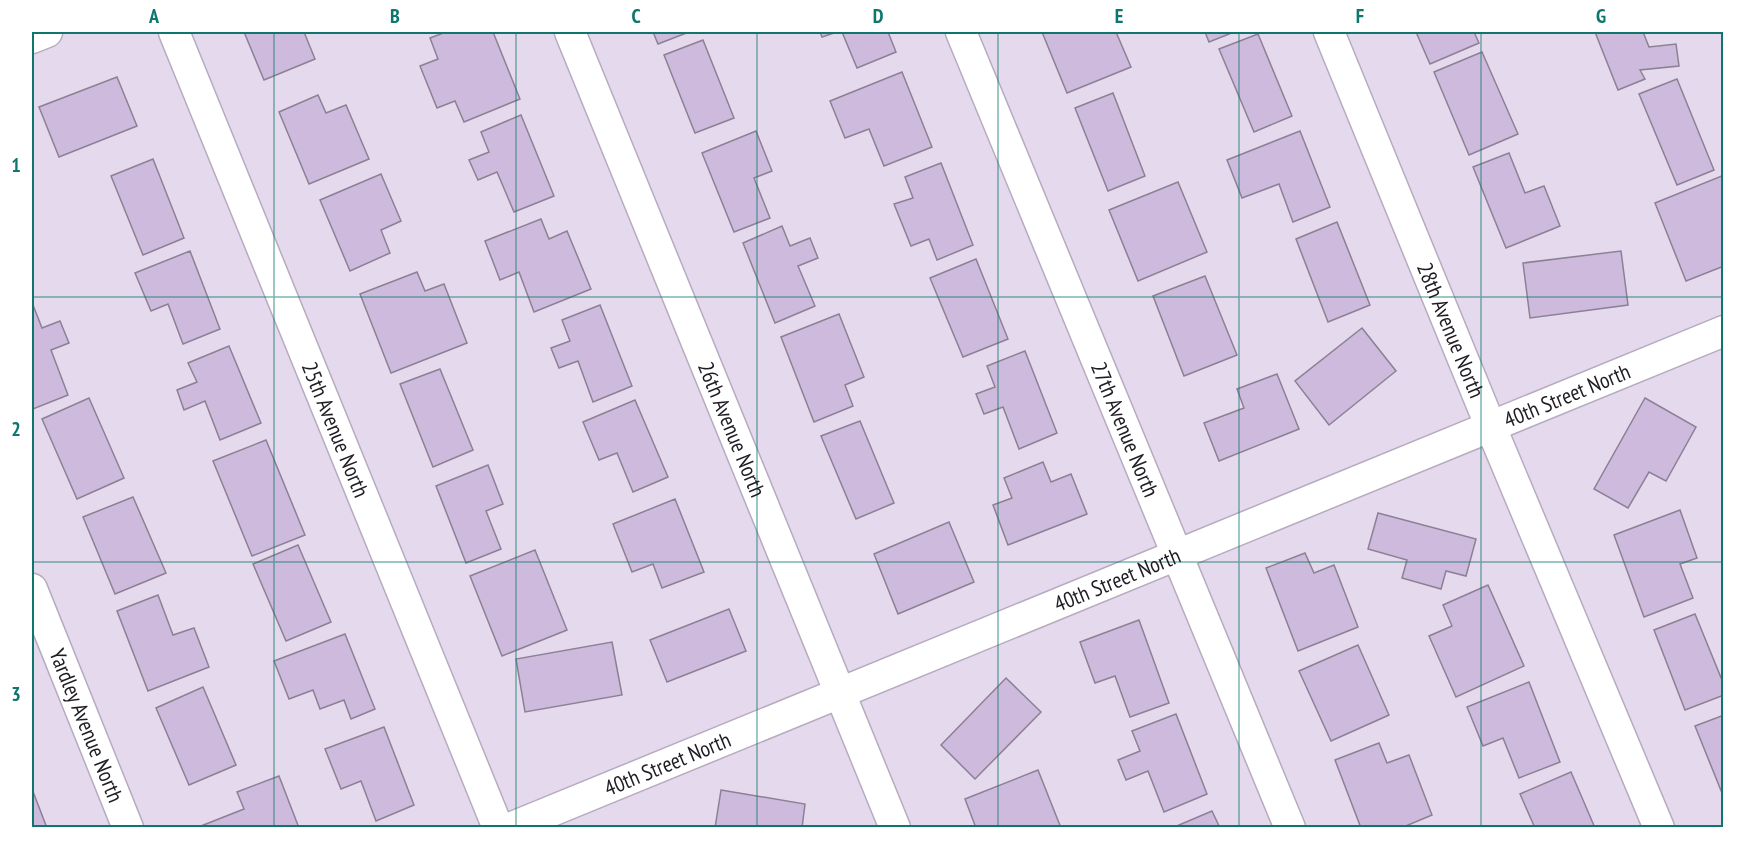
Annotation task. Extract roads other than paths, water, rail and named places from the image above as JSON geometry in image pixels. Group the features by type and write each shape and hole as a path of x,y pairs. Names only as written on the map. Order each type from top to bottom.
{"street":[{"path":"32,38 47,32"},
{"name":"25th Avenue North","path":"174,32 498,828"},
{"name":"26th Avenue North","path":"570,32 895,828"},
{"name":"27th Avenue North","path":"961,32 1290,828"},
{"name":"28th Avenue North","path":"1329,32 1659,828"},
{"name":"40th Street North","path":"510,828 1724,331"},
{"name":"Yardley Avenue North","path":"32,589 128,828"}]}
